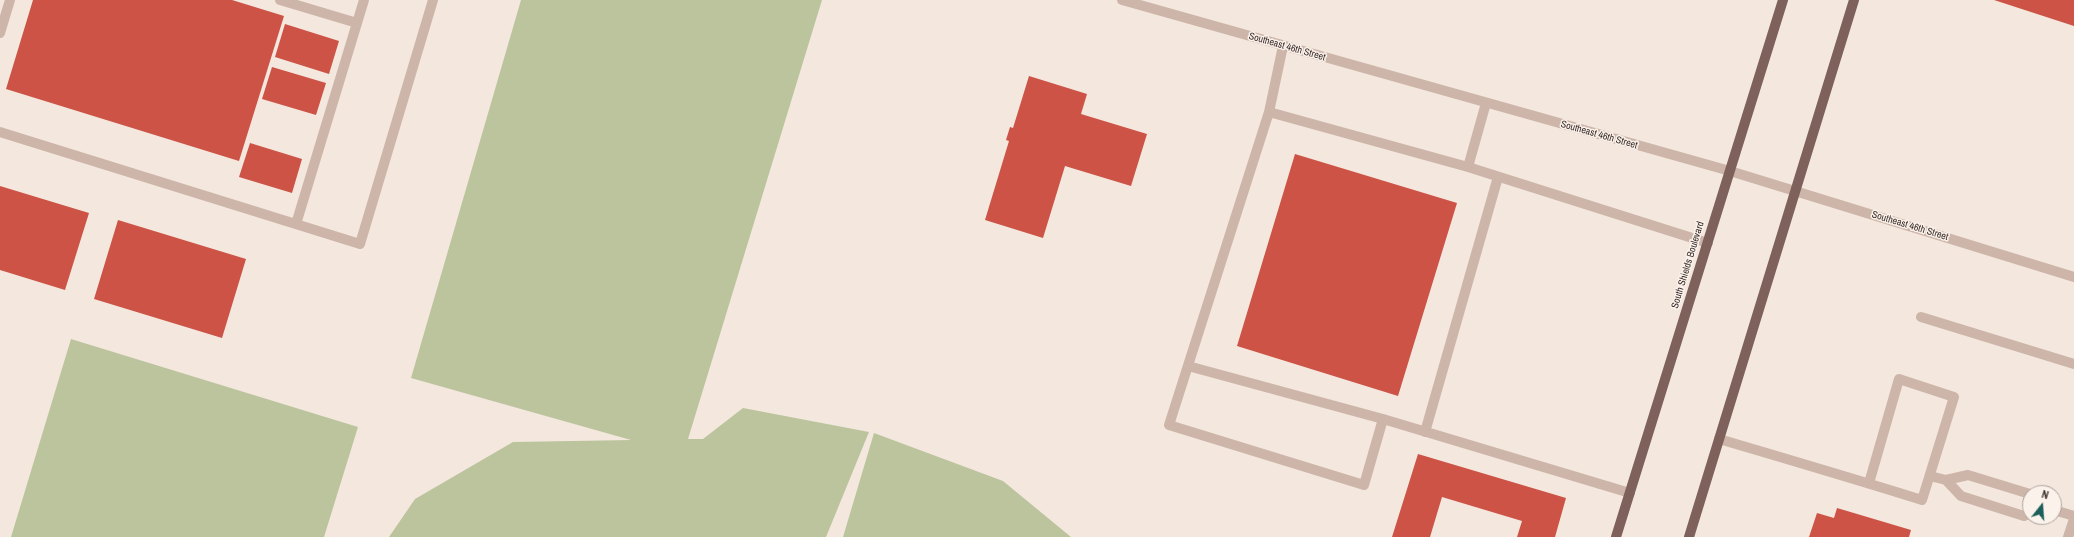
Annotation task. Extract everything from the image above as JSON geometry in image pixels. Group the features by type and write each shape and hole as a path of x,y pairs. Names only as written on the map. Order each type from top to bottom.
{"main road":[{"name":"South Shields Boulevard","path":"1616,537 1783,0"},
{"path":"1689,537 1797,192 1854,0"}],"street":[{"path":"0,32 10,0"},
{"path":"280,0 357,23"},
{"path":"296,224 364,0"},
{"path":"0,132 360,244 433,0"},
{"name":"Southeast 46th Street","path":"1122,0 1730,171 2074,276"},
{"path":"1283,46 1269,112 1169,425 1364,485 1383,419"},
{"path":"1468,167 1486,103"},
{"path":"1269,112 1468,167 1708,243"},
{"path":"1425,432 1498,177"},
{"path":"1921,317 2074,364"},
{"path":"1188,366 1383,419 1630,493"},
{"path":"1719,440 1869,483 1922,500 1954,397 1899,379 1869,483"},
{"path":"1930,476 1946,480 1968,475 2022,492"},
{"path":"1946,480 1961,496 2022,515"},
{"path":"2062,513 2074,518 2068,537"}],"green space":[{"path":"521,0 822,0 688,439 703,439 743,408 869,432 826,537 389,537 415,499 513,442 631,440 411,378"},
{"path":"71,339 358,427 324,537 11,537"},
{"path":"874,433 1003,481 1071,537 843,537"}],"building":[{"path":"33,0 232,0 284,16 239,161 6,89"},
{"path":"1994,0 2074,0 2074,26"},
{"path":"285,24 339,41 329,74 275,57"},
{"path":"272,67 326,83 316,115 262,99"},
{"path":"1029,76 1087,94 1081,114 1147,134 1131,186 1065,166 1043,238 985,220 1009,141 1006,140 1010,127 1013,128"},
{"path":"250,143 302,159 292,193 239,177"},
{"path":"1295,154 1457,203 1398,396 1237,346"},
{"path":"0,186 89,213 65,290 0,270"},
{"path":"118,220 246,259 222,338 94,299"},
{"path":"1418,454 1566,498 1555,537 1517,537 1522,521 1442,497 1430,537 1392,537"},
{"path":"1837,508 1911,530 1909,537 1809,537 1817,513 1834,518"}]}
